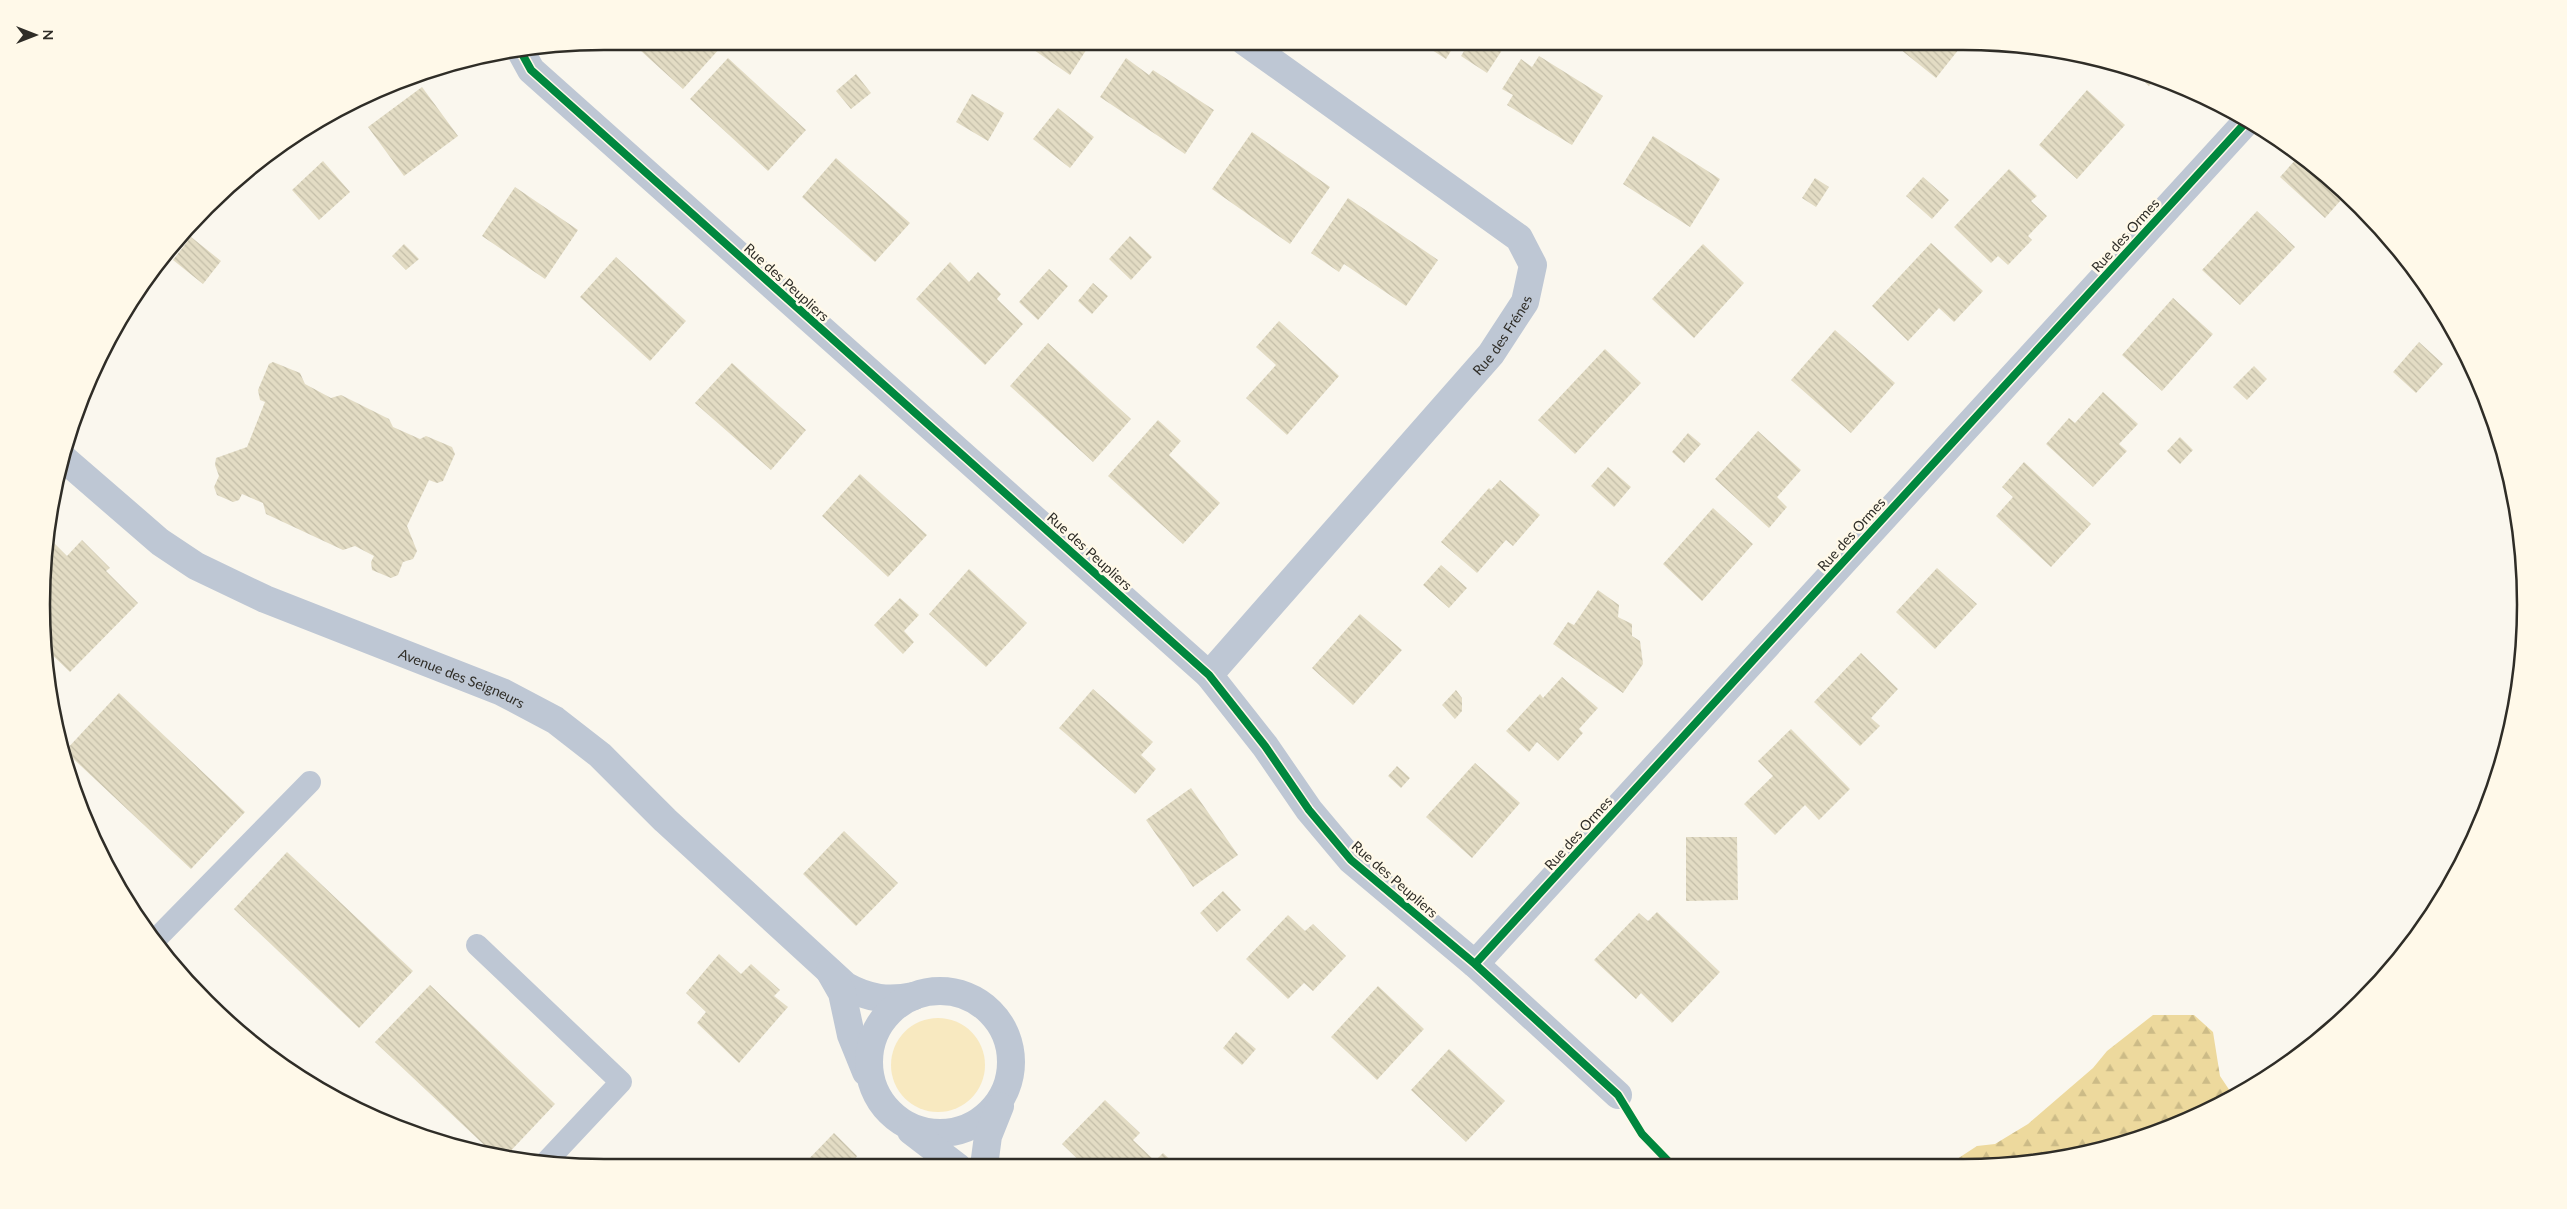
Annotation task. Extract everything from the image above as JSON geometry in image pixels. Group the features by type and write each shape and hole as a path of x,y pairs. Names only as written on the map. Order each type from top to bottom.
{"street":[{"name":"Rue des Frénes","path":"1209,675 1491,354 1525,302 1533,265 1519,238 1257,50"},
{"name":"Rue des Peupliers","path":"524,56 531,70 1209,675 1265,746 1309,810 1351,860 1474,964 1618,1095"},
{"name":"Rue des Ormes","path":"1474,964 2243,126"},
{"name":"Avenue des Seigneurs","path":"69,463 160,542 196,566 274,603 502,692 555,720 600,755 665,820 820,959 846,986 858,992 885,1000 914,996"},
{"name":"Avenue des Seigneurs","path":"820,959 842,993 851,1035 872,1086"},
{"path":"949,1159 900,1123 884,1107 872,1086 868,1063 872,1040 884,1016 900,1002 922,992 946,990 969,996 989,1010 1004,1028 1011,1051 1011,1075 988,1136 985,1159"},
{"path":"900,1123 928,1133 945,1134 968,1129 988,1116 1003,1098"}],"lane":[{"path":"160,935 310,782"},
{"path":"477,945 621,1082 551,1156"}],"green space":[{"path":"2153,1015 2194,1015 2213,1032 2220,1076 2230,1090 2175,1117 2141,1130 2106,1140 2035,1154 1999,1158 1957,1159 1977,1146 1995,1144 2028,1124 2093,1068 2107,1051"}],"shaded area":[{"path":"938,1018 956,1022 971,1032 981,1047 985,1065 981,1083 971,1098 956,1108 938,1112 920,1108 905,1098 895,1083 891,1065 895,1047 905,1032 920,1022"}],"building":[{"path":"640,50 718,50 683,89"},
{"path":"1034,50 1086,50 1070,75"},
{"path":"1432,50 1452,50 1446,59"},
{"path":"1465,50 1502,50 1487,73 1461,56"},
{"path":"1901,50 1958,50 1936,78"},
{"path":"1539,56 1603,96 1572,145 1507,105 1513,95 1502,89 1521,59 1532,67"},
{"path":"728,58 806,130 768,171 690,99"},
{"path":"1126,58 1149,75 1153,70 1214,110 1185,154 1100,97"},
{"path":"856,74 871,93 851,109 836,91"},
{"path":"2143,80 2152,83 2149,86"},
{"path":"422,87 458,136 404,176 368,127"},
{"path":"2087,90 2125,125 2077,179 2039,145"},
{"path":"972,94 1004,113 988,141 956,122"},
{"path":"1058,108 1094,137 1070,168 1033,139"},
{"path":"1252,132 1330,187 1290,244 1212,189"},
{"path":"1653,136 1720,179 1690,227 1623,184"},
{"path":"836,158 910,223 875,262 802,197"},
{"path":"323,161 350,192 319,220 292,190"},
{"path":"2295,161 2328,188 2355,212 2361,218 2341,200 2325,218 2280,177"},
{"path":"2009,169 2037,196 2031,201 2047,216 2028,236 2032,240 2008,265 1998,256 1991,263 1954,227"},
{"path":"1923,177 1949,200 1932,219 1906,196"},
{"path":"1815,178 1829,187 1816,207 1802,198"},
{"path":"515,187 578,230 545,279 482,236"},
{"path":"1348,198 1438,260 1406,306 1344,264 1339,272 1311,253"},
{"path":"2257,211 2295,247 2240,305 2202,270"},
{"path":"1130,236 1152,257 1131,280 1109,259"},
{"path":"191,237 221,261 203,284 173,260"},
{"path":"1931,243 1983,291 1954,322 1939,308 1908,341 1872,306"},
{"path":"404,244 419,259 406,270 392,256"},
{"path":"1703,244 1744,283 1694,338 1652,299"},
{"path":"616,257 686,321 650,361 580,297"},
{"path":"950,262 969,282 978,272 1001,294 997,299 1023,324 985,365 916,299"},
{"path":"1049,269 1068,286 1038,320 1019,302"},
{"path":"1093,283 1108,296 1092,314 1078,301"},
{"path":"2173,298 2213,334 2162,391 2122,355"},
{"path":"1279,321 1339,376 1287,435 1246,398 1276,365 1256,347"},
{"path":"1835,330 1895,383 1851,433 1791,380"},
{"path":"2419,342 2443,364 2416,393 2393,372"},
{"path":"1048,343 1131,419 1093,462 1010,386"},
{"path":"1605,349 1641,383 1575,454 1538,420"},
{"path":"273,362 300,373 305,384 331,398 341,395 389,419 393,427 420,439 426,436 452,447 455,454 443,481 437,483 429,480 407,526 417,551 413,559 403,562 398,575 391,578 372,570 371,562 374,556 355,546 343,550 266,514 263,503 242,494 239,500 233,502 217,495 214,487 219,476 215,465 216,458 247,447 265,402 260,400 258,390 269,364"},
{"path":"732,363 806,430 771,470 695,403"},
{"path":"2254,366 2267,379 2247,400 2233,387"},
{"path":"2103,392 2138,424 2119,444 2127,451 2093,487 2046,444 2069,418 2075,423"},
{"path":"1158,420 1181,441 1169,455 1220,503 1183,544 1108,476"},
{"path":"1758,431 1801,470 1777,497 1787,507 1769,528 1715,479"},
{"path":"1688,433 1701,444 1684,463 1672,452"},
{"path":"2180,437 2193,450 2180,464 2167,451"},
{"path":"2024,462 2091,524 2051,567 1996,516 2013,497 2002,487"},
{"path":"1608,467 1631,487 1614,507 1591,486"},
{"path":"860,474 927,535 888,577 822,516"},
{"path":"1500,480 1540,515 1513,546 1506,540 1477,573 1441,542 1489,488 1491,490"},
{"path":"1713,508 1753,544 1702,601 1663,564"},
{"path":"82,540 110,568 106,571 138,603 70,672 53,655 50,604 51,568 54,543 67,556"},
{"path":"1441,565 1467,588 1449,608 1423,585"},
{"path":"1937,568 1977,604 1935,649 1896,612"},
{"path":"969,569 1027,623 986,667 929,614"},
{"path":"1598,590 1619,605 1618,617 1632,624 1632,636 1640,641 1643,664 1623,693 1553,644 1568,622 1574,625"},
{"path":"900,598 919,615 904,631 914,642 903,654 874,625"},
{"path":"1360,614 1402,650 1353,705 1312,668"},
{"path":"1861,653 1898,689 1871,718 1880,726 1860,746 1814,702"},
{"path":"1562,677 1598,708 1579,729 1583,733 1558,761 1537,742 1529,752 1506,731 1540,694 1543,698"},
{"path":"1093,689 1153,742 1141,755 1156,769 1135,794 1059,728"},
{"path":"1456,690 1462,698 1462,711 1455,719 1442,705"},
{"path":"119,693 245,812 191,869 72,757 69,747"},
{"path":"1791,729 1850,789 1819,820 1805,805 1775,835 1744,804 1773,776 1758,761"},
{"path":"1475,763 1520,803 1472,858 1426,817"},
{"path":"1397,766 1410,778 1401,788 1388,776"},
{"path":"1191,788 1238,855 1193,887 1146,820"},
{"path":"844,831 898,883 856,926 803,874"},
{"path":"1686,837 1737,837 1738,900 1686,901"},
{"path":"287,852 413,971 359,1028 234,909"},
{"path":"1223,891 1241,910 1217,932 1200,913"},
{"path":"1657,912 1720,972 1672,1023 1641,993 1636,999 1594,960 1639,913 1648,921"},
{"path":"1288,915 1305,931 1313,924 1346,956 1313,991 1304,983 1288,999 1246,959"},
{"path":"719,954 741,974 751,964 780,990 774,996 788,1007 739,1063 697,1023 706,1012 686,993"},
{"path":"430,985 555,1104 511,1151 485,1145 375,1042"},
{"path":"1378,986 1424,1029 1377,1080 1331,1037"},
{"path":"1236,1032 1256,1049 1242,1065 1223,1048"},
{"path":"1449,1049 1505,1101 1466,1142 1411,1090"},
{"path":"1105,1100 1140,1133 1133,1140 1153,1159 1078,1159 1062,1144"},
{"path":"834,1133 857,1156 855,1159 809,1159"},
{"path":"1163,1153 1169,1159 1157,1159"}],"cycle path":[{"path":"524,56 531,70 1209,675 1265,746 1309,810 1351,860 1475,964 1618,1095 1642,1134 1666,1159"},
{"path":"1475,964 2243,126"}]}
